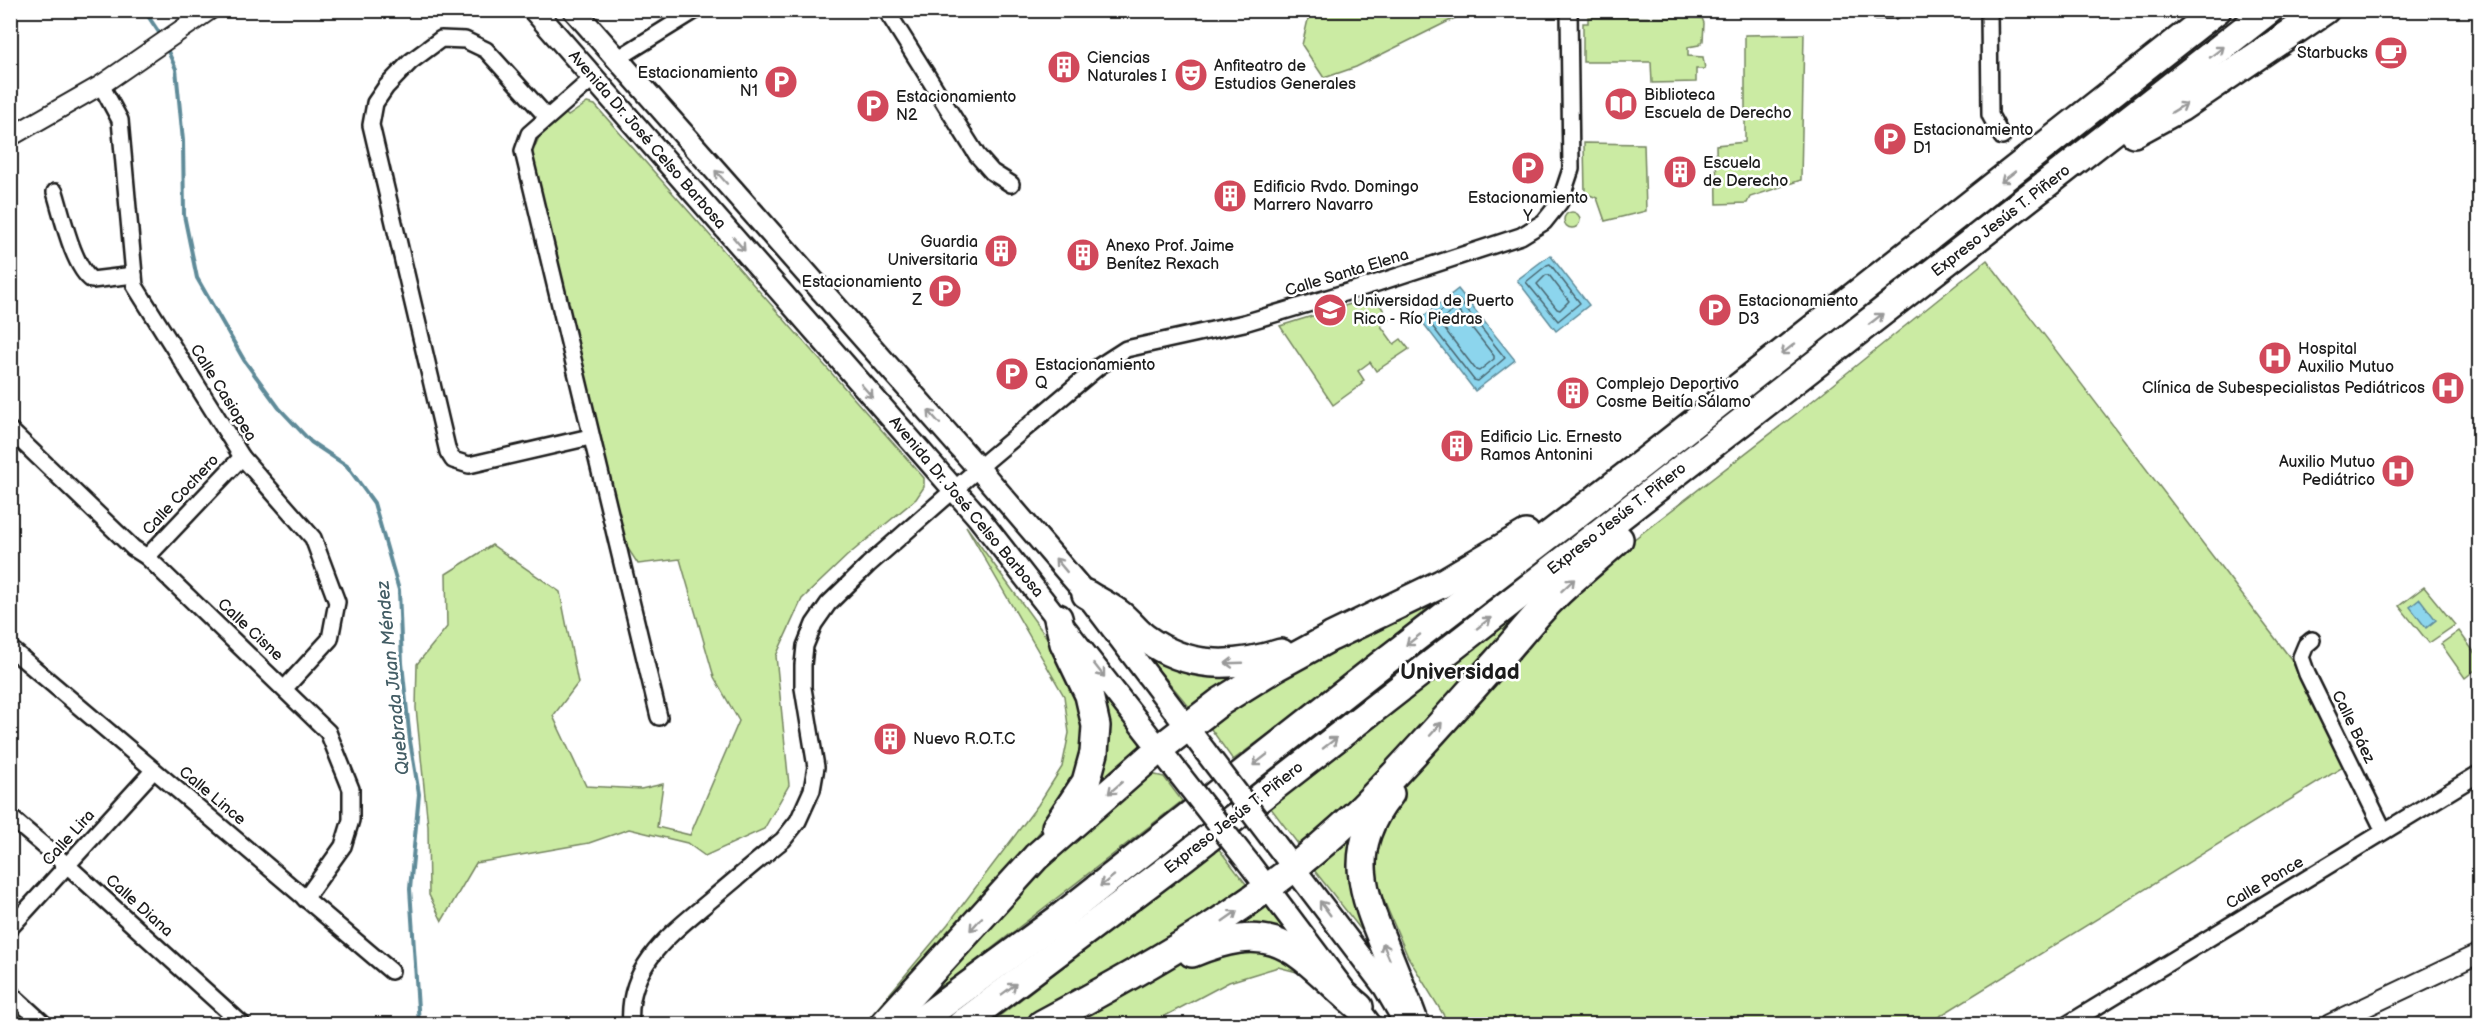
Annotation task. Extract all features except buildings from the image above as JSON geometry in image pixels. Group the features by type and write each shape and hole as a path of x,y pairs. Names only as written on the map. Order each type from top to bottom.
{"highway":[{"path":"2054,141 2113,76 2192,10"},
{"name":"Expreso Jesús T. Piñero","path":"916,1024 1057,920 1379,666 1643,463 2054,141 2217,10"},
{"name":"Expreso Jesús T. Piñero","path":"962,1024 1184,857 2269,10"},
{"path":"2072,166 2180,108 2325,10"},
{"path":"1042,1024 1210,930 1268,887 1362,808 1417,751 1550,601 1650,513 1697,458"},
{"path":"884,1024 1036,857 1187,727 1248,683 1331,637 1466,570 1521,537 1568,504 1643,463"},
{"path":"1086,594 1119,613 1144,637 1174,655 1192,660 1239,664 1331,637"},
{"path":"1036,857 1086,782 1094,753 1096,726 1089,695 1064,643 1058,618"},
{"path":"1415,1024 1368,905 1363,889 1361,866 1363,847 1372,820 1417,751"},
{"path":"1108,989 1215,944 1234,940 1264,939 1288,945 1300,954 1364,1016"}],"main road":[{"name":"Avenida Dr. José Celso Barbosa","path":"534,10 955,490 1268,887 1364,1016"},
{"name":"Avenida Dr. José Celso Barbosa","path":"574,10 979,469 1086,594 1385,988 1406,1024"},
{"path":"761,270 786,249"}],"street":[{"path":"10,137 101,85 210,10"},
{"path":"617,59 696,10"},
{"path":"886,10 977,155 992,172 1011,184"},
{"name":"Calle Santa Elena","path":"631,1024 630,1009 640,973 660,943 783,840 798,821 812,790 816,767 803,688 805,646 814,624 828,604 868,565 1098,367 1126,349 1244,323 1374,284 1521,236 1544,222 1560,202 1571,169 1569,10"},
{"path":"1875,10 1894,10"},
{"path":"1989,10 1990,115 2002,137"},
{"path":"547,117 486,50 465,40 441,39 410,62 386,87 375,103 371,125 448,452 453,460 469,465 590,436"},
{"path":"593,78 529,134 523,151 659,717"},
{"name":"Calle Casiopea","path":"101,85 120,120 135,286 242,457 313,538 337,602 330,639 285,688"},
{"path":"54,192 85,275 92,280 134,275"},
{"name":"Calle Cisne","path":"10,430 133,548 147,557 285,688 328,732 351,789 351,820 343,846 305,899"},
{"name":"Calle Cochero","path":"147,557 242,457"},
{"name":"Calle Báez","path":"2312,640 2306,645 2301,657 2307,675 2384,831"},
{"name":"Calle Lince","path":"10,648 391,970"},
{"name":"Calle Lira","path":"10,928 153,771"},
{"name":"Calle Ponce","path":"2068,1024 2480,773"},
{"name":"Calle Diana","path":"10,817 68,866 242,1024"},
{"path":"2330,1024 2480,953"},
{"path":"10,993 44,1024"}],"green space":[{"path":"1455,10 1457,17 1356,67 1324,78 1302,45 1310,11"},
{"path":"1588,17 1702,18 1703,41 1699,45 1688,47 1688,56 1703,57 1705,69 1696,69 1696,82 1652,83 1651,62 1583,62 1583,23 1588,23"},
{"path":"1804,34 1801,180 1750,197 1747,203 1717,204 1716,145 1745,142 1745,35"},
{"path":"587,103 595,105 924,478 924,487 916,499 847,556 802,599 776,656 789,785 764,829 705,856 687,843 629,829 589,843 476,863 442,921 429,895 428,826 416,708 417,664 447,627 446,574 492,545 560,592 578,683 553,716 586,786 641,789 663,784 657,827 690,835 739,721 714,677 680,559 638,564 627,547 532,154 539,137 565,113 568,116"},
{"path":"1584,143 1644,144 1646,211 1605,221 1597,198 1585,193"},
{"path":"1569,212 1575,212 1580,220 1578,226 1569,228 1564,223 1564,217"},
{"path":"1987,260 2291,659 2343,767 1927,1024 1449,1024 1408,957 1382,896 1370,857 1396,796 1567,591 1796,414"},
{"path":"1370,298 1377,300 1389,319 1381,326 1394,344 1401,339 1409,349 1376,371 1370,362 1358,371 1364,380 1362,384 1333,405 1280,326"},
{"path":"966,526 1053,646 1086,711 1082,761 1058,809 958,934 879,1024 861,1024 871,1016 948,924 1038,805 1062,767 1069,733 1064,696"},
{"path":"2424,587 2455,625 2429,643 2399,606"},
{"path":"1439,589 1446,594 1305,707 1233,760 1211,729 1210,724 1223,713"},
{"path":"1538,599 1391,765 1302,847 1298,844 1270,807"},
{"path":"2459,631 2479,659 2479,667 2465,678 2441,644"},
{"path":"1127,632 1244,671 1191,709"},
{"path":"1101,691 1139,741 1141,750 1091,797"},
{"path":"1151,774 1164,777 1182,801 911,1011 909,1008 1069,844"},
{"path":"1364,820 1366,936 1314,870 1315,865"},
{"path":"1218,848 1246,884 1246,889 1171,941 1021,1024 989,1024"},
{"path":"1265,904 1270,906 1298,943 1223,931"},
{"path":"1253,941 1312,976 1278,967 1229,982 1150,1024 1058,1024 1204,950"},
{"path":"11,1007 29,1024 11,1024"}],"water":[{"path":"1550,255 1589,305 1556,331 1517,280"},
{"path":"1458,289 1515,360 1475,391 1420,319"},
{"path":"2420,599 2436,620 2426,628 2410,607"}],"waterway":[{"name":"Quebrada Juan Méndez","path":"144,10 162,37"},
{"name":"Quebrada Juan Méndez","path":"166,47 176,69 183,141 184,215 197,278 244,360 279,408 311,442 347,466 374,503 399,590 402,663 410,741 419,794 410,889 419,1024"}],"place":[{"name":"Starbucks","path":"2391,53"},
{"name":"Ciencias Naturales I","path":"1064,67"},
{"name":"Anfiteatro de Estudios Generales","path":"1191,75"},
{"name":"Estacionamiento N1","path":"781,82"},
{"name":"Biblioteca Escuela de Derecho","path":"1621,104"},
{"name":"Estacionamiento N2","path":"873,106"},
{"name":"Estacionamiento D1","path":"1890,139"},
{"name":"Estacionamiento Y","path":"1528,168"},
{"name":"Escuela de Derecho","path":"1680,172"},
{"name":"Edificio Rvdo. Domingo Marrero Navarro","path":"1230,196"},
{"name":"Guardia Universitaria","path":"1001,251"},
{"name":"Anexo Prof. Jaime Benítez Rexach","path":"1083,255"},
{"name":"Estacionamiento Z","path":"945,291"},
{"name":"Universidad de Puerto Rico - Río Piedras","path":"1330,310"},
{"name":"Estacionamiento D3","path":"1715,310"},
{"name":"Hospital Auxilio Mutuo","path":"2275,358"},
{"name":"Estacionamiento Q","path":"1012,374"},
{"name":"Clínica de Subespecialistas Pediátricos","path":"2448,388"},
{"name":"Complejo Deportivo Cosme Beitía Sálamo","path":"1573,393"},
{"name":"Edificio Lic. Ernesto Ramos Antonini","path":"1457,446"},
{"name":"Auxilio Mutuo Pediátrico","path":"2398,471"},
{"name":"Nuevo R.O.T.C","path":"890,739"}],"district":[{"name":"Universidad","path":"1460,672"}]}
